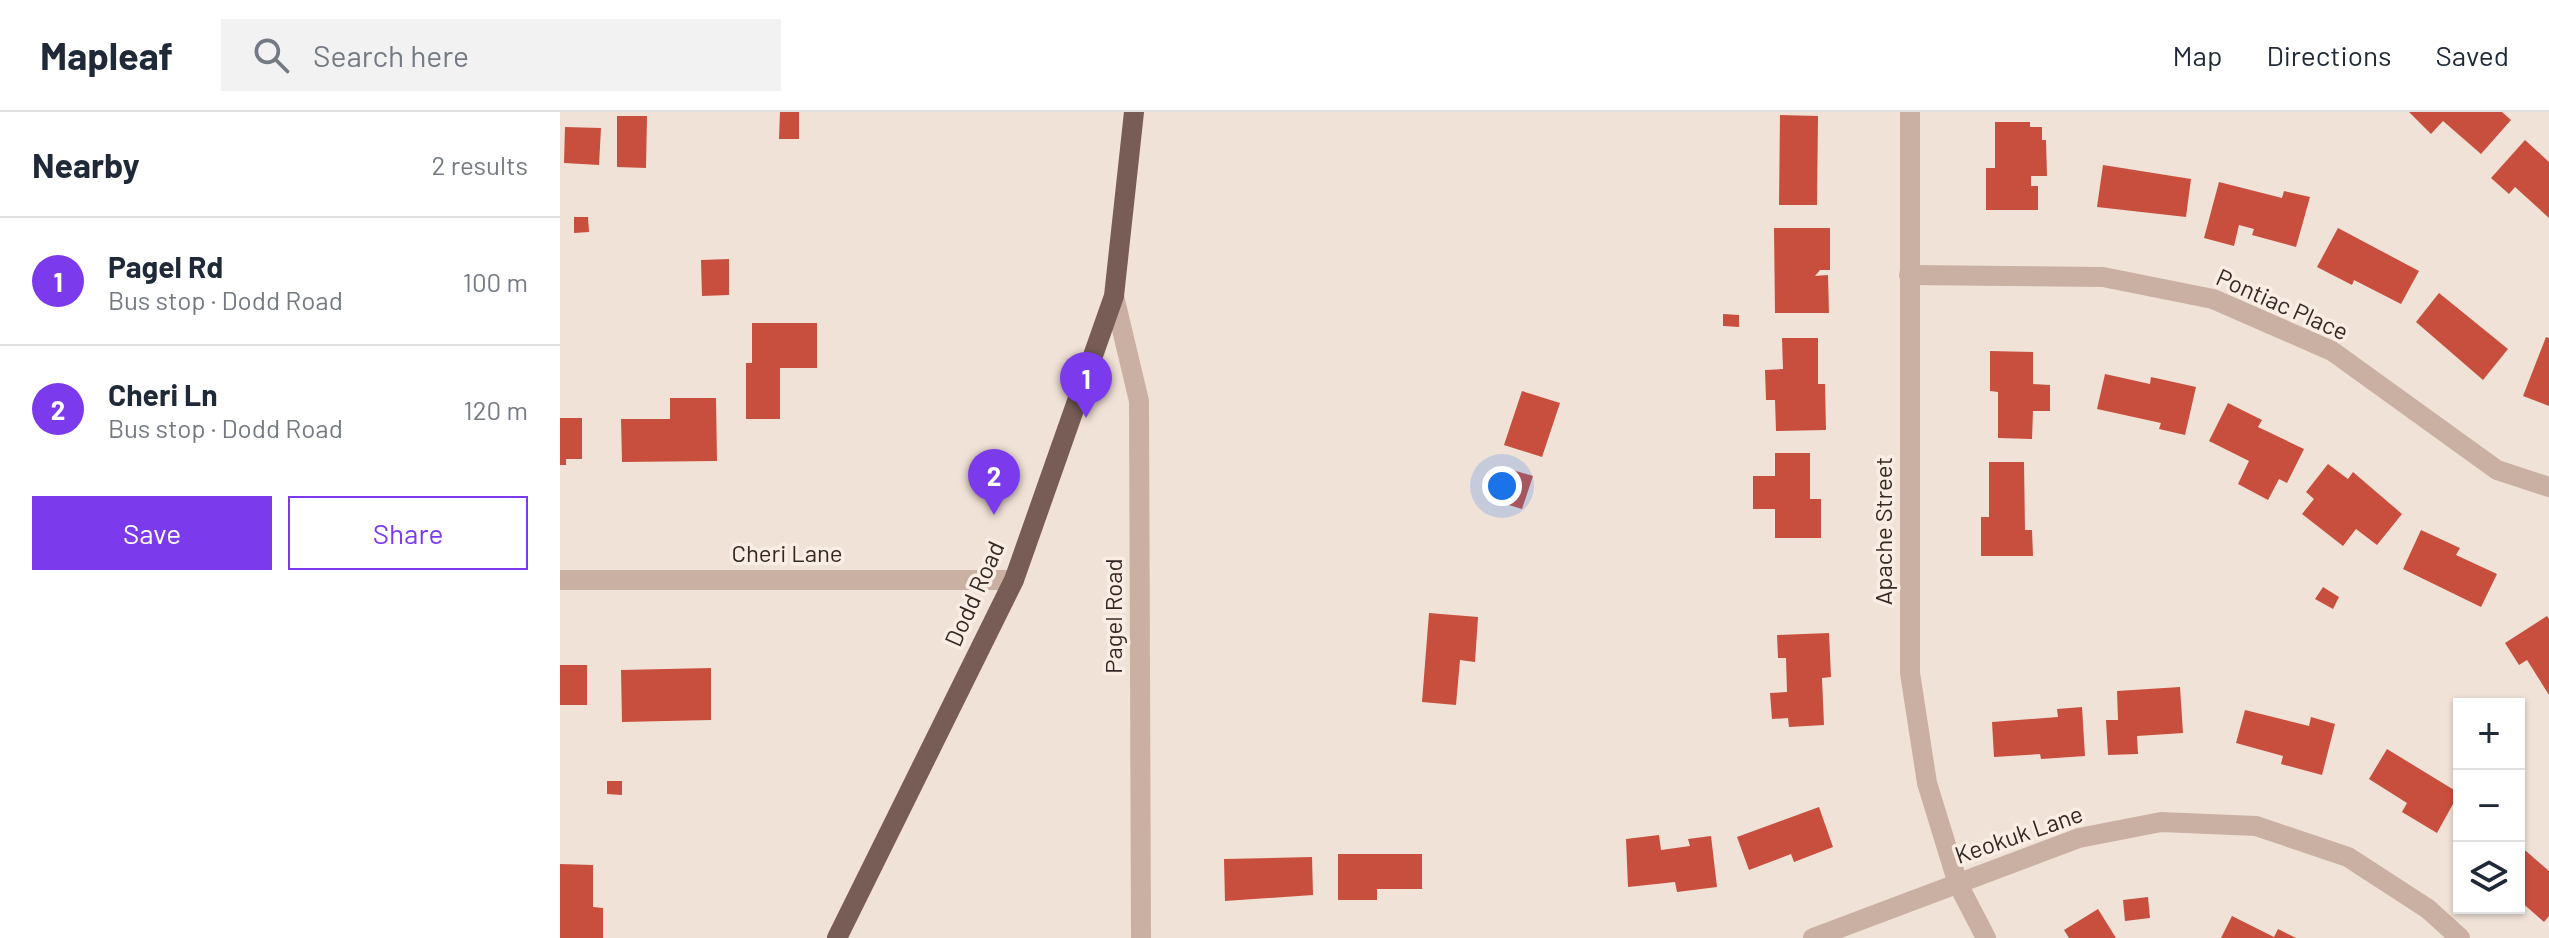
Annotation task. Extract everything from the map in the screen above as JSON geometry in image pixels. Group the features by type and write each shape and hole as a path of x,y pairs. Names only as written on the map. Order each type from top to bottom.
{"main road":[{"name":"Dodd Road","path":"837,938 1014,580 1114,296 1134,112"}],"street":[{"name":"Apache Street","path":"1910,112 1910,673 1927,783 1958,884 1986,938"},
{"name":"Pontiac Place","path":"1909,275 2103,277 2213,299 2332,351 2497,470 2549,487"},
{"name":"Pagel Road","path":"1114,296 1139,401 1141,938"},
{"name":"Cheri Lane","path":"560,580 1014,580"},
{"name":"Keokuk Lane","path":"1813,938 2079,838 2161,822 2256,826 2348,857 2428,909 2460,938"}],"building":[{"path":"780,112 799,112 799,139 779,139"},
{"path":"2409,112 2502,112 2511,120 2481,154 2443,121 2431,134"},
{"path":"1780,115 1818,116 1817,205 1779,205"},
{"path":"617,116 647,116 646,168 617,167"},
{"path":"1995,122 2030,122 2030,127 2042,127 2042,140 2046,140 2047,176 2031,176 2031,186 2038,186 2038,210 1986,210 1986,168 1995,168"},
{"path":"565,127 601,128 599,165 564,163"},
{"path":"2525,140 2549,162 2549,218 2515,187 2509,194 2491,178"},
{"path":"2103,165 2191,179 2186,217 2097,207"},
{"path":"2219,182 2282,198 2284,191 2310,197 2296,247 2252,235 2254,229 2239,225 2234,246 2204,238"},
{"path":"574,217 588,217 589,232 574,233"},
{"path":"1774,228 1830,228 1830,270 1820,270 1815,276 1828,275 1829,313 1775,313"},
{"path":"2338,228 2419,271 2401,304 2354,280 2352,285 2317,267"},
{"path":"729,259 729,295 702,296 701,260"},
{"path":"2439,293 2508,349 2483,380 2416,322"},
{"path":"1723,314 1739,315 1739,327 1723,326"},
{"path":"752,323 817,323 817,368 780,368 780,419 746,419 746,363 752,363"},
{"path":"2546,337 2549,338 2549,406 2523,396"},
{"path":"1782,338 1818,338 1818,384 1825,384 1826,430 1776,431 1775,400 1766,400 1765,370 1783,369"},
{"path":"1990,351 2033,352 2033,384 2050,385 2050,411 2033,411 2032,439 1998,438 1998,392 1990,391"},
{"path":"2105,374 2150,384 2151,377 2196,387 2185,435 2159,429 2161,423 2097,409"},
{"path":"1522,391 1560,403 1542,457 1504,445"},
{"path":"670,398 716,398 717,461 622,462 621,419 670,419"},
{"path":"2228,403 2262,420 2258,427 2304,449 2287,483 2279,479 2268,500 2238,484 2249,461 2209,441"},
{"path":"560,418 582,418 582,459 566,459 566,465 560,465"},
{"path":"1775,453 1810,453 1810,499 1821,499 1821,538 1775,538 1775,509 1753,509 1753,476 1775,476"},
{"path":"1989,462 2024,462 2025,530 2032,530 2033,556 1981,556 1981,517 1989,517"},
{"path":"2328,464 2348,479 2353,472 2402,514 2377,545 2356,529 2343,546 2302,514 2314,499 2306,492"},
{"path":"1499,466 1533,476 1522,509 1489,499"},
{"path":"2421,530 2460,548 2456,555 2497,574 2481,607 2403,569"},
{"path":"2323,587 2339,597 2333,609 2315,599"},
{"path":"1429,613 1478,617 1475,662 1460,660 1456,705 1422,702"},
{"path":"2547,616 2549,695 2527,660 2519,665 2505,643"},
{"path":"1829,633 1831,677 1822,678 1824,725 1789,727 1788,718 1772,719 1770,693 1787,692 1786,658 1778,658 1777,635"},
{"path":"560,665 587,665 587,705 560,705"},
{"path":"711,668 711,720 622,722 621,670"},
{"path":"2180,687 2183,733 2137,736 2138,754 2108,755 2106,720 2118,720 2117,691"},
{"path":"2082,707 2085,756 2041,759 2040,754 1994,757 1992,722 2058,717 2057,709"},
{"path":"2245,710 2309,726 2311,717 2335,724 2322,775 2281,764 2283,756 2236,743"},
{"path":"2387,749 2453,789 2453,804 2437,833 2402,812 2407,803 2369,779"},
{"path":"607,781 622,781 622,795 607,794"},
{"path":"1819,807 1833,847 1794,862 1791,854 1749,870 1737,837"},
{"path":"1659,835 1661,850 1690,846 1688,839 1711,836 1717,887 1677,892 1675,882 1628,887 1626,839"},
{"path":"2525,850 2549,871 2549,916 2544,922 2525,905"},
{"path":"1338,854 1422,854 1422,889 1377,889 1377,900 1338,900"},
{"path":"1312,857 1313,895 1225,901 1224,859"},
{"path":"560,864 593,865 593,907 603,908 603,938 560,938"},
{"path":"2148,897 2150,918 2125,921 2123,900"},
{"path":"2098,909 2116,938 2069,938 2064,930"},
{"path":"2232,916 2274,937 2278,929 2296,938 2221,938"}],"place":[{"name":"Pagel Rd","path":"1086,418"},
{"name":"Cheri Ln","path":"994,515"}]}
